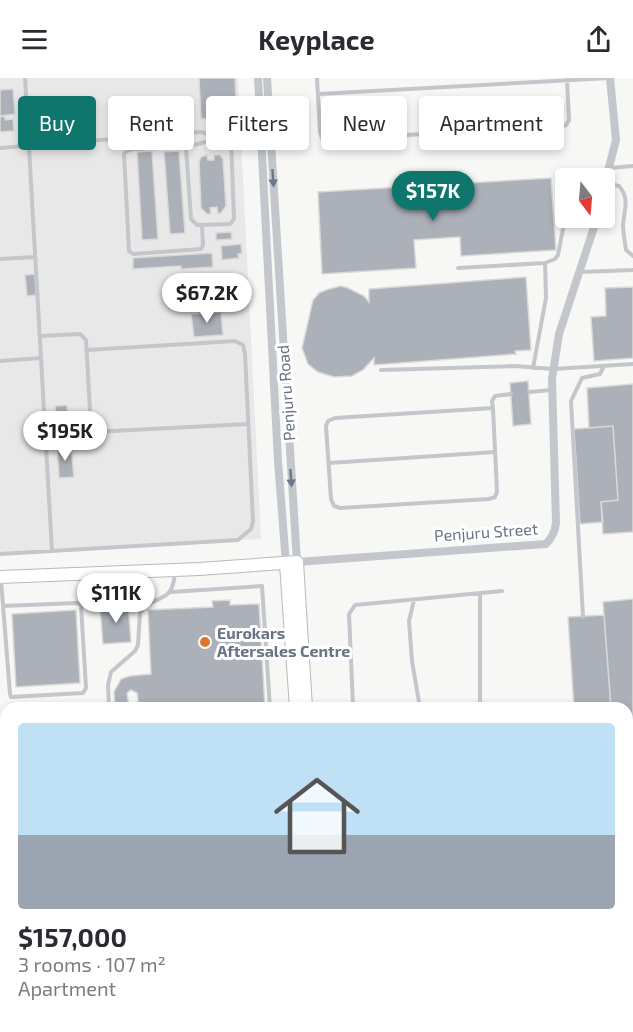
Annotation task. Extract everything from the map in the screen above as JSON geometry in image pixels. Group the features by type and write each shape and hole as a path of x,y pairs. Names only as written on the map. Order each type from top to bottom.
{"main road":[{"path":"1,577 291,563"},
{"name":"Penjuru Road","path":"291,563 296,702"},
{"name":"Penjuru Road","path":"291,563 305,702"}],"street":[{"name":"Penjuru Road","path":"258,78 259,96"},
{"name":"Penjuru Road","path":"267,78 291,563"},
{"path":"609,168 616,140 610,78"},
{"name":"Penjuru Road","path":"263,150 278,461 291,563"},
{"path":"553,369 559,334 594,228"},
{"name":"Penjuru Street","path":"291,563 546,544 555,532 556,524 553,369"}],"lane":[{"path":"25,78 26,96"},
{"path":"317,78 320,132 322,138 328,139 561,127 569,120 567,80"},
{"path":"318,94 610,78"},
{"path":"96,141 201,132 206,134"},
{"path":"0,148 18,147"},
{"path":"29,150 52,551"},
{"path":"130,150 124,154 128,249 133,254 201,249 202,225"},
{"path":"186,150 191,219 194,224 202,225 230,224 234,219 231,150"},
{"path":"609,168 633,166"},
{"path":"615,186 619,186 625,195 626,211 623,223 626,250 633,256"},
{"path":"458,268 544,263 555,259 558,255 563,228"},
{"path":"0,259 35,257"},
{"path":"533,368 546,298 544,263"},
{"path":"579,272 633,270"},
{"path":"40,336 80,334 86,340 93,432 248,424"},
{"path":"0,554 238,540 251,529 253,521 244,349 239,342 87,350"},
{"path":"0,361 41,358"},
{"path":"381,370 515,366 553,369 633,364"},
{"path":"583,617 571,401 582,378 600,374 604,366"},
{"path":"529,392 553,390"},
{"path":"492,408 335,418 328,421 326,426 328,463 334,506 340,508 495,497 497,492 492,401 495,396 511,394"},
{"path":"328,463 495,452"},
{"path":"171,592 174,587 175,570"},
{"path":"1,577 3,606 11,697 83,693 86,688 81,604 3,606"},
{"path":"109,702 108,685 111,672 135,651 138,645 140,613 148,604 171,592 262,586 270,702"},
{"path":"353,702 349,614 355,605 502,591"},
{"path":"480,593 480,702"},
{"path":"414,600 409,621 412,661 419,702"}],"shaded area":[{"path":"0,78 238,78 239,96 206,96 206,150 242,150 261,539 0,553"}],"building":[{"path":"199,78 235,78 236,96 206,96 206,119 201,119"},
{"path":"13,89 15,114 0,116 0,90"},
{"path":"5,116 5,120 13,119 14,131 0,132 0,117"},
{"path":"152,151 158,239 142,240 137,152"},
{"path":"179,151 185,233 170,234 164,152"},
{"path":"207,155 208,160 214,160 214,155 220,155 223,159 226,206 218,214 217,207 210,208 211,214 207,214 201,208 199,162 201,157"},
{"path":"551,178 556,250 461,256 460,237 414,240 416,268 322,274 318,192"},
{"path":"231,232 232,239 216,240 216,233"},
{"path":"241,244 242,253 238,254 239,258 222,260 221,246"},
{"path":"212,253 213,267 133,269 133,258"},
{"path":"35,274 36,295 27,296 25,275"},
{"path":"526,277 531,350 515,351 516,354 374,365 374,358 363,370 352,376 334,377 318,372 308,364 302,348 313,300 319,293 329,289 341,286 348,288 364,296 369,302 369,289"},
{"path":"241,285 242,302 187,306 186,289"},
{"path":"633,287 633,358 594,361 591,317 606,316 605,288"},
{"path":"221,312 223,335 194,337 191,314"},
{"path":"528,381 531,424 513,426 510,383"},
{"path":"633,384 633,532 603,534 601,502 618,500 613,426 589,428 587,388"},
{"path":"67,405 69,424 57,425 55,406"},
{"path":"613,426 618,500 601,502 603,522 580,524 574,429"},
{"path":"71,445 74,477 59,478 57,446"},
{"path":"633,599 633,702 611,702 603,602"},
{"name":"Eurokars Aftersales Centre","path":"230,600 230,605 259,604 265,702 138,702 137,693 131,690 127,693 128,702 115,702 114,692 121,679 151,674 148,610 213,607 212,601"},
{"path":"128,604 131,642 103,644 100,606"},
{"path":"76,610 80,683 16,687 12,614"},
{"path":"604,615 611,702 574,702 568,617"}],"place":[{"name":"Eurokars Aftersales Centre","path":"205,642"}]}
